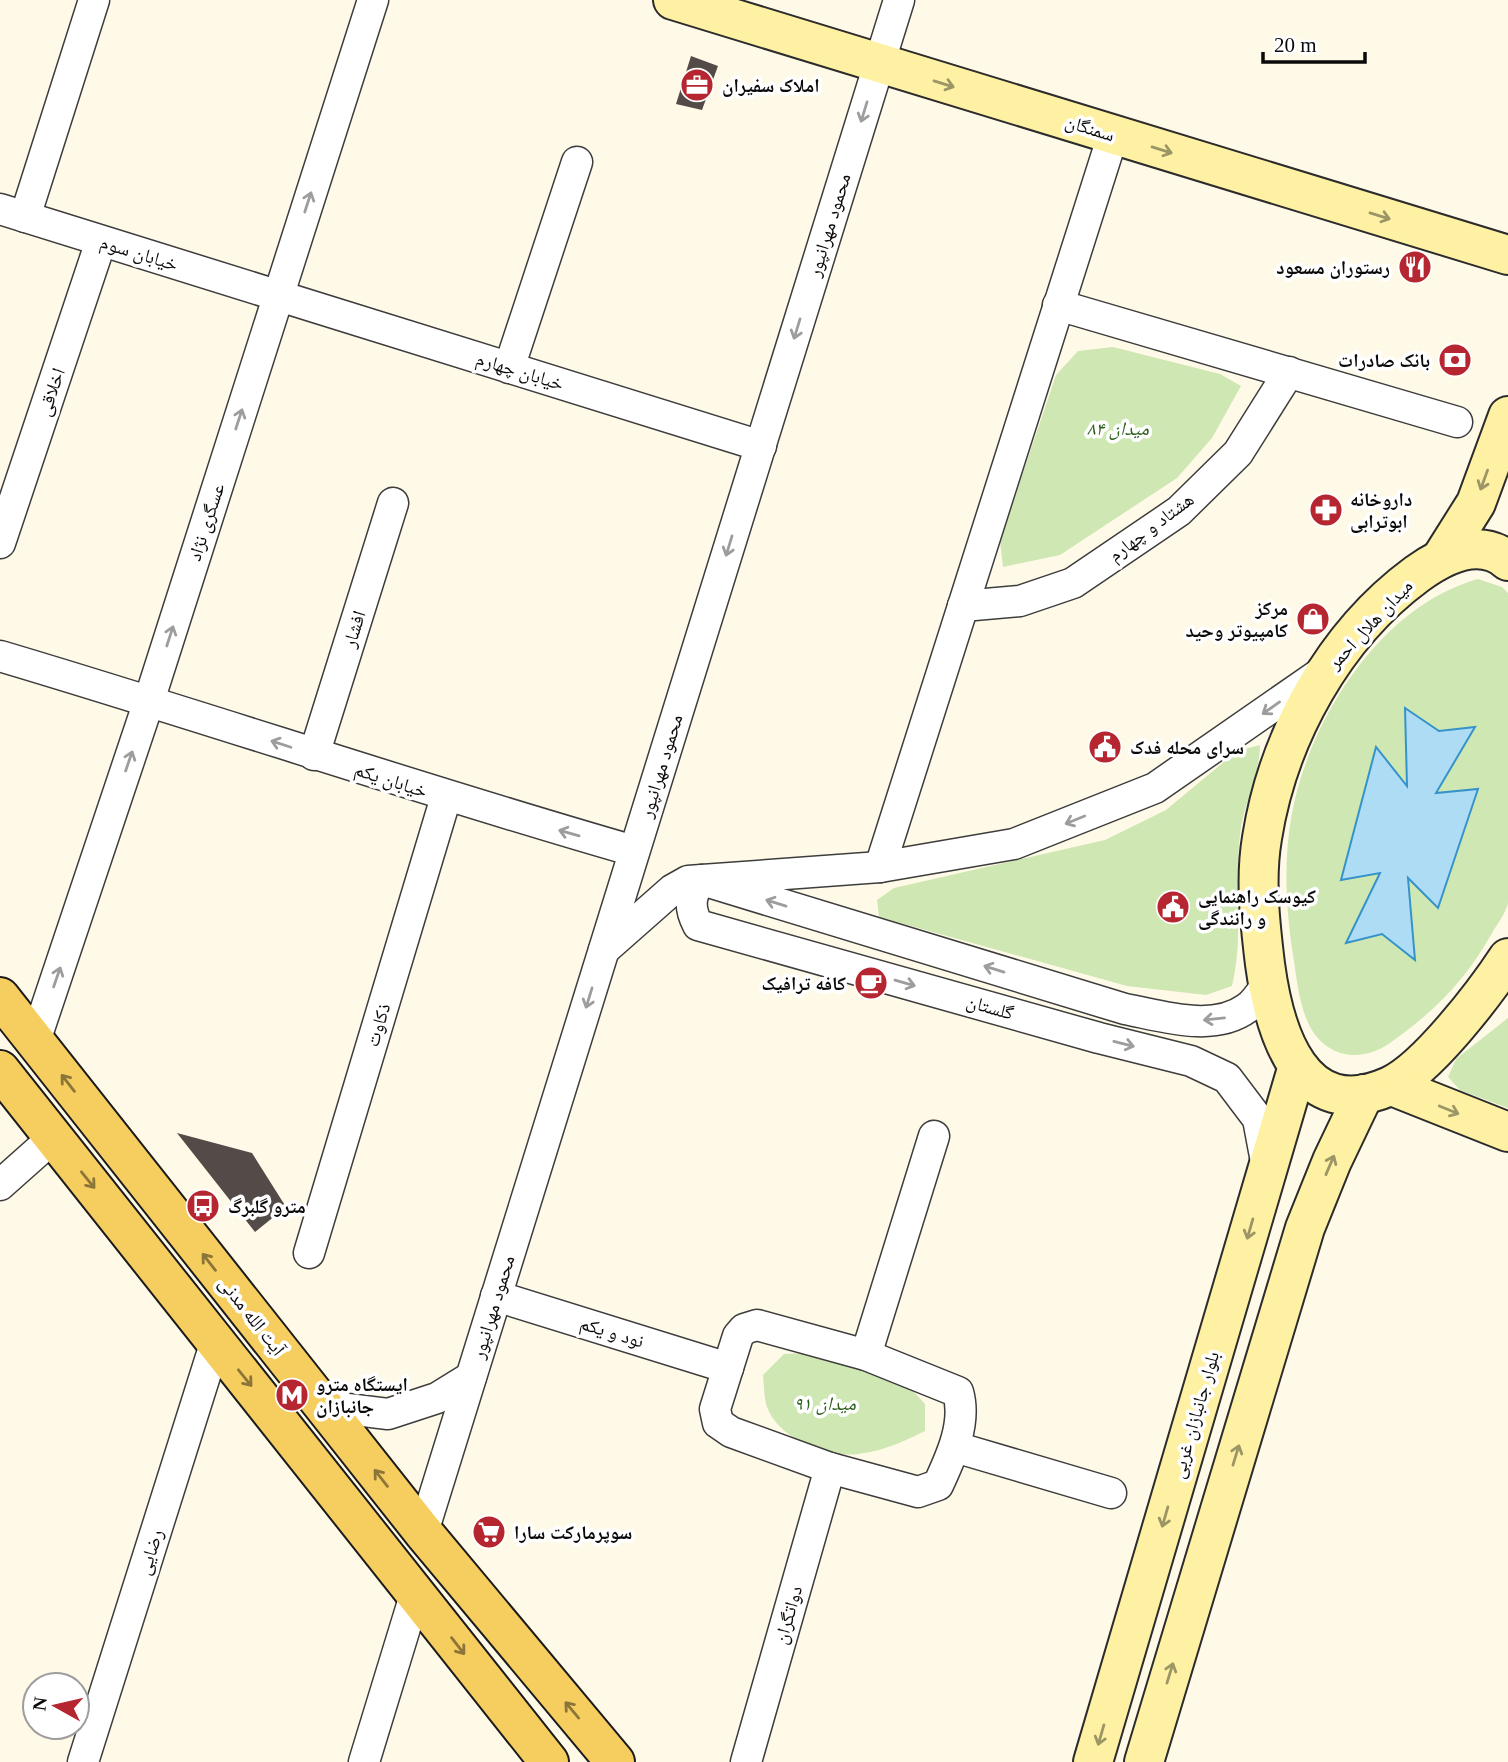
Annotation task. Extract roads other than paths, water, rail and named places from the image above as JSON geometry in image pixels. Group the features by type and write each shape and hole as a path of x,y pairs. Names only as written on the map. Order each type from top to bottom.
{"main road":[{"name":"سمنگان","path":"673,0 1508,255"},
{"path":"1441,556 1476,503 1508,416"},
{"name":"میدان هلال احمر","path":"1297,1069 1273,1013 1259,896 1262,838 1277,777 1300,720 1327,669 1408,581 1441,556 1475,549 1501,555 1508,561"},
{"path":"1144,1762 1305,1228 1332,1161 1378,1090 1463,1021 1508,958"},
{"name":"آیت الله مدنی","path":"0,997 423,1532 615,1762"},
{"path":"1297,1069 1319,1086 1339,1094 1378,1090 1508,1132"},
{"name":"بلوار جانبازان غربی","path":"1093,1762 1297,1069"},
{"path":"0,1070 549,1762"},
{"path":"416,1592 423,1532"}],"street":[{"path":"12,213 94,0"},
{"name":"عسگری نژاد","path":"35,1041 149,701 373,0"},
{"name":"محمود مهرانپور","path":"423,1532 899,0"},
{"path":"880,867 1113,135"},
{"path":"509,368 577,162"},
{"name":"خیابان سوم","path":"12,213 278,296"},
{"name":"اخلاقی","path":"0,543 102,241"},
{"name":"خیابان چهارم","path":"278,296 761,446"},
{"path":"1058,305 1457,422"},
{"name":"هشتاد و چهارم","path":"963,606 1020,601 1073,583 1179,511 1238,453 1289,372"},
{"name":"افشار","path":"314,755 393,503"},
{"path":"0,656 149,701"},
{"path":"604,950 672,890 688,881 880,867 1014,844 1155,788 1327,669"},
{"name":"خیابان یکم","path":"149,701 446,797 634,851"},
{"name":"ذکاوت","path":"309,1253 446,797"},
{"name":"گلستان","path":"1267,1171 1258,1119 1227,1078 1191,1061 698,925 691,912 691,897 702,880 1125,1009 1187,1020 1220,1020 1248,1008 1268,983"},
{"path":"866,1355 934,1136"},
{"path":"0,1185 54,1137"},
{"name":"نود و یکم","path":"496,1296 728,1368"},
{"path":"757,1325 866,1355 958,1392 962,1404 955,1447 938,1485 929,1490 918,1492 830,1468 732,1432 718,1423 715,1409 738,1336 744,1329 757,1325"},
{"name":"رضایی","path":"83,1762 216,1341"},
{"path":"323,1406 388,1414 437,1398 471,1377"},
{"path":"955,1447 1111,1493"},
{"name":"دواتگران","path":"746,1762 830,1468"},
{"path":"365,1762 416,1592"}],"water":[{"path":"1405,708 1439,731 1475,727 1436,793 1478,789 1438,908 1408,878 1415,960 1382,934 1346,943 1380,873 1341,880 1376,747 1407,786"}],"place":[{"name":"املاک سفیران","path":"697,85"},
{"name":"رستوران مسعود","path":"1415,267"},
{"name":"بانک صادرات","path":"1455,360"},
{"name":"داروخانه ابوترابی","path":"1326,510"},
{"name":"مرکز کامپیوتر وحید","path":"1313,619"},
{"name":"سرای محله فدک","path":"1105,747"},
{"name":"کیوسک راهنمایی و رانندگی","path":"1173,907"},
{"name":"کافه ترافیک","path":"871,983"},
{"name":"مترو گلبرگ","path":"203,1206"},
{"name":"ایستگاه مترو جانبازان","path":"292,1395"},
{"name":"سوپرمارکت سارا","path":"489,1532"}],"park label":[{"name":"میدان ۸۴","path":"1118,428"},
{"name":"میدان ۹۱","path":"825,1403"}]}
